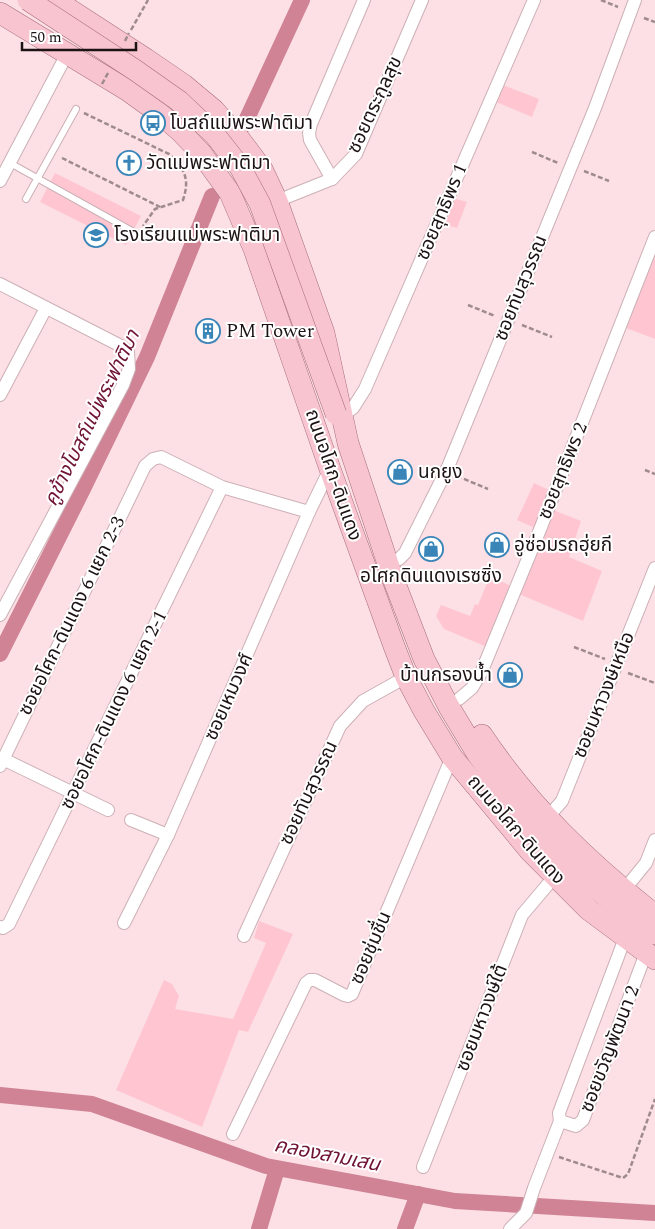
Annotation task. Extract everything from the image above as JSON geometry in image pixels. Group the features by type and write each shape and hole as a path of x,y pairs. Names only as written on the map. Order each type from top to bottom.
{"main road":[{"path":"28,0 179,101 214,135 240,167 260,204 340,421"},
{"name":"ถนนอโศก-ดินแดง","path":"54,0 146,59 214,110 238,137 262,169 277,201 324,333 331,361 340,421 401,600 424,659 449,707 478,754 513,802 546,841 584,879 624,912 652,949"},
{"name":"ถนนอโศก-ดินแดง","path":"0,13 127,90 180,131 200,153 230,193 254,249 330,470 406,677 424,711 452,757 530,851 589,910 625,938 652,949"},
{"name":"ถนนอโศก-ดินแดง","path":"401,600 459,699 488,743 546,818 585,857 655,915"}],"street":[{"path":"332,179 310,140 309,133 311,124 364,0"},
{"name":"ซอยตระกูลสุข","path":"277,201 332,179 356,154 422,0"},
{"name":"ซอยสุทธิพร 1","path":"340,421 354,408 365,389 534,0"},
{"name":"ซอยทับสุวรรณ","path":"388,563 399,559 405,553 446,471 570,167 633,6"},
{"path":"0,182 67,54"},
{"name":"ซอยสุทธิพร 2","path":"459,699 472,688 481,672 541,527 655,237"},
{"path":"0,284 121,346 128,352 129,369 123,385 0,616"},
{"path":"0,395 46,308"},
{"name":"ซอยอโศก-ดินแดง 6 แยก 2-3","path":"2,762 145,466 153,459 161,457 222,487"},
{"name":"ซอยเหมวงศ์","path":"124,922 168,835 309,512 330,470"},
{"path":"222,487 309,512"},
{"name":"ซอยอโศก-ดินแดง 6 แยก 2-1","path":"0,927 3,928 10,924 222,487"},
{"name":"ซอยมหาวงษ์เหนือ","path":"546,818 562,801 655,568"},
{"name":"ซอยทับสุวรรณ","path":"244,936 340,726 363,701 406,677"},
{"name":"ซอยชุ่มชื่น","path":"233,1134 306,983 310,980 315,980 344,996 352,994 452,757"},
{"path":"2,762 108,810"},
{"path":"131,820 168,835"},
{"path":"624,890 650,866 655,840"},
{"name":"ซอยมหาวงษ์ใต้","path":"423,1167 522,915 555,876"},
{"name":"ซอยขวัญพัฒนา 2","path":"510,1229 526,1213 560,1120 559,1113 625,938"},
{"name":"ซอยขวัญพัฒนา 2","path":"560,1120 576,1126 582,1120 652,949"}],"lane":[{"path":"26,199 76,109"},
{"path":"10,163 140,236"}],"path":[{"path":"129,33 148,0"},
{"path":"601,0 633,6"},
{"path":"76,109 169,154 179,163 185,176 187,187 183,200 155,209 147,218 140,236"},
{"path":"532,152 609,181"},
{"path":"51,153 160,207"},
{"path":"468,305 552,337"},
{"path":"645,470 655,474"},
{"path":"446,471 488,489"},
{"path":"574,646 655,683"},
{"path":"547,1154 623,1178 628,1174 655,1098"}],"shaded area":[{"path":"503,85 539,99 532,117 496,102"},
{"path":"55,173 141,216 126,245 40,202"},
{"path":"453,198 467,202 457,228 442,224"},
{"path":"655,254 655,339 626,328"},
{"path":"534,483 549,490 535,528 517,520"},
{"path":"553,510 581,521 569,557 602,571 583,621 519,594"},
{"path":"490,576 511,586 487,647 444,629 436,616 441,605 470,616 475,604 478,605"},
{"path":"259,921 293,934 248,1032 239,1030 202,1127 116,1090 164,980 172,984 179,996 175,1009 233,1019 266,943 254,938"}],"waterway":[{"name":"คูข้างโบสถ์แม่พระฟาติมา","path":"244,125 302,0"},
{"name":"คูข้างโบสถ์แม่พระฟาติมา","path":"0,654 147,357 212,196"},
{"name":"คลองสามเสน","path":"0,1095 92,1104 266,1166 455,1201 655,1213"},
{"path":"259,1229 277,1169"},
{"path":"405,1229 418,1194"}],"place":[{"name":"โบสถ์แม่พระฟาติมา","path":"153,123"},
{"name":"วัดแม่พระฟาติมา","path":"129,163"},
{"name":"โรงเรียนแม่พระฟาติมา","path":"96,235"},
{"name":"PM Tower","path":"208,331"},
{"name":"นกยูง","path":"400,472"},
{"name":"อู่ซ่อมรถฮุ่ยกี","path":"497,545"},
{"name":"อโศกดินแดงเรซซิ่ง","path":"431,549"},
{"name":"บ้านกรองน้ำ","path":"510,675"}]}
